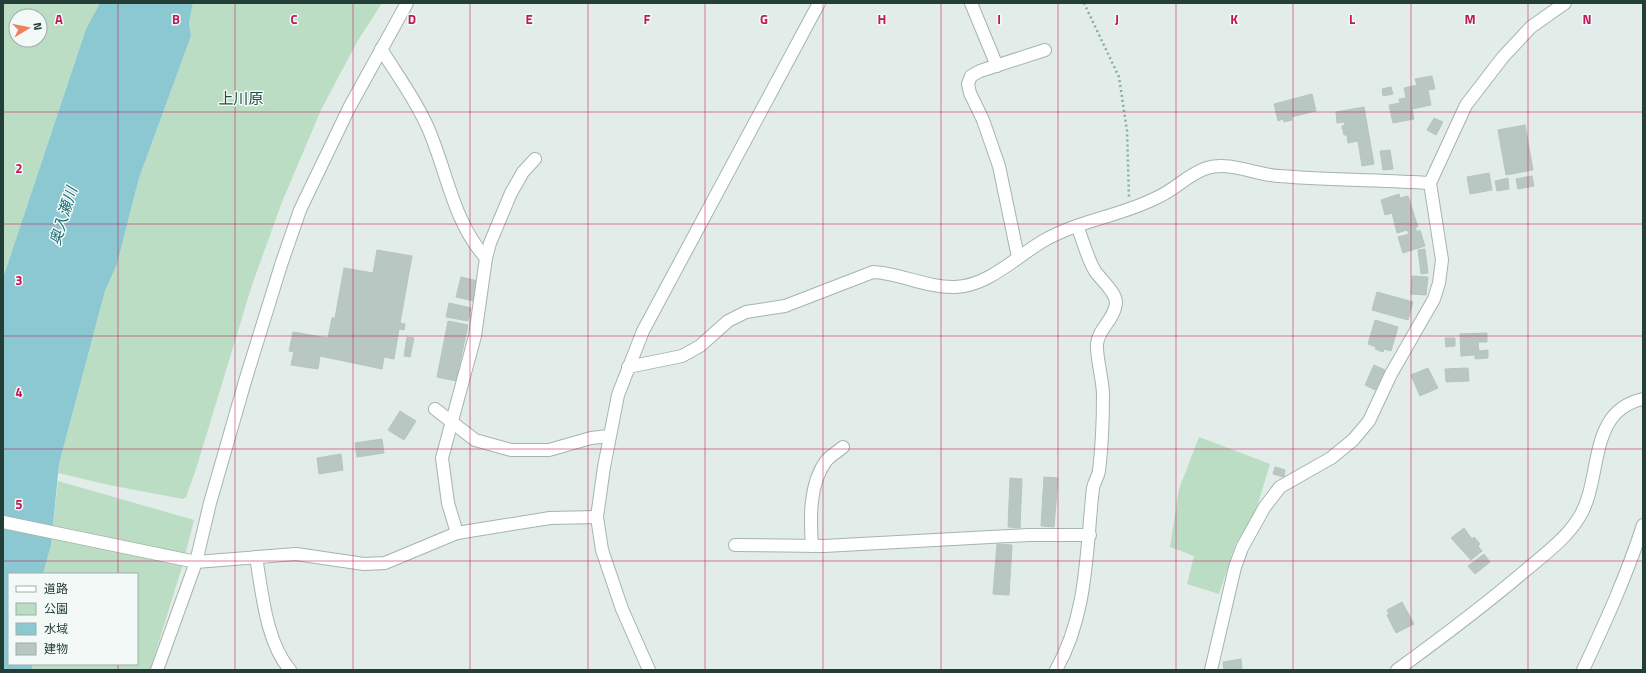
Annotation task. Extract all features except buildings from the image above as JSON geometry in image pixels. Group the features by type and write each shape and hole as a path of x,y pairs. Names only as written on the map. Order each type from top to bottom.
{"street":[{"path":"157,670 192,560 246,378 295,224 348,108 407,3"},
{"path":"649,670 622,609 602,550 597,517 618,395 643,331 819,3"},
{"path":"971,3 997,66"},
{"path":"1211,670 1235,567 1242,548 1264,508 1280,487 1331,458 1353,440 1368,421 1391,374 1434,299 1439,283 1442,260 1430,183 1466,105 1503,57 1531,27 1565,3"},
{"path":"381,49 428,127 463,226 474,246 486,258"},
{"path":"1018,257 999,166 983,120 970,93 968,84 972,76 1045,50"},
{"path":"457,533 448,503 442,458 475,336 486,258 510,193 523,172 535,159"},
{"path":"628,367 682,356 700,346 728,321 746,312 785,306 872,272 888,272 941,286 956,287 976,283 1044,241 1077,226 1159,197 1187,177 1208,168 1230,167 1277,176 1430,183"},
{"path":"1056,670 1074,634 1090,535 1094,486 1099,472 1103,396 1102,376 1097,345 1099,335 1113,313 1116,303 1114,296 1094,269 1077,226"},
{"path":"1397,670 1512,582 1555,546 1571,528 1587,503 1599,445 1610,418 1621,407 1643,399"},
{"path":"435,409 475,440 511,450 549,450 591,438 610,436"},
{"path":"812,546 811,519 816,483 826,461 843,447"},
{"path":"3,522 192,560 296,554 364,564 385,563 457,533 550,518 597,517"},
{"path":"1583,670 1634,554 1643,525"},
{"path":"735,545 812,546 1028,535 1090,535"},
{"path":"256,557 265,610 274,640 280,655 290,670"}],"path":[{"path":"1084,3 1119,77 1127,131 1127,171 1130,208"}],"green space":[{"path":"3,3 100,3 86,29 3,278"},
{"path":"193,3 382,3 357,42 321,110 282,202 252,285 196,469 186,497 183,499 109,485 58,473 59,464 105,291 117,264 139,178 191,36 189,23"},
{"path":"1199,437 1270,464 1253,520 1246,527 1235,545 1219,594 1187,584 1194,556 1170,547 1179,489"},
{"path":"58,481 194,520 182,567 150,670 32,670 32,665 138,665 138,573 43,573 51,545"}],"water":[{"name":"奥入瀬川","path":"100,3 193,3 189,23 191,36 139,178 117,264 105,291 59,464 51,545 43,573 8,573 8,665 32,665 32,670 3,670 3,278 86,29"}],"district":[{"name":"上川原","path":"241,98"}]}
